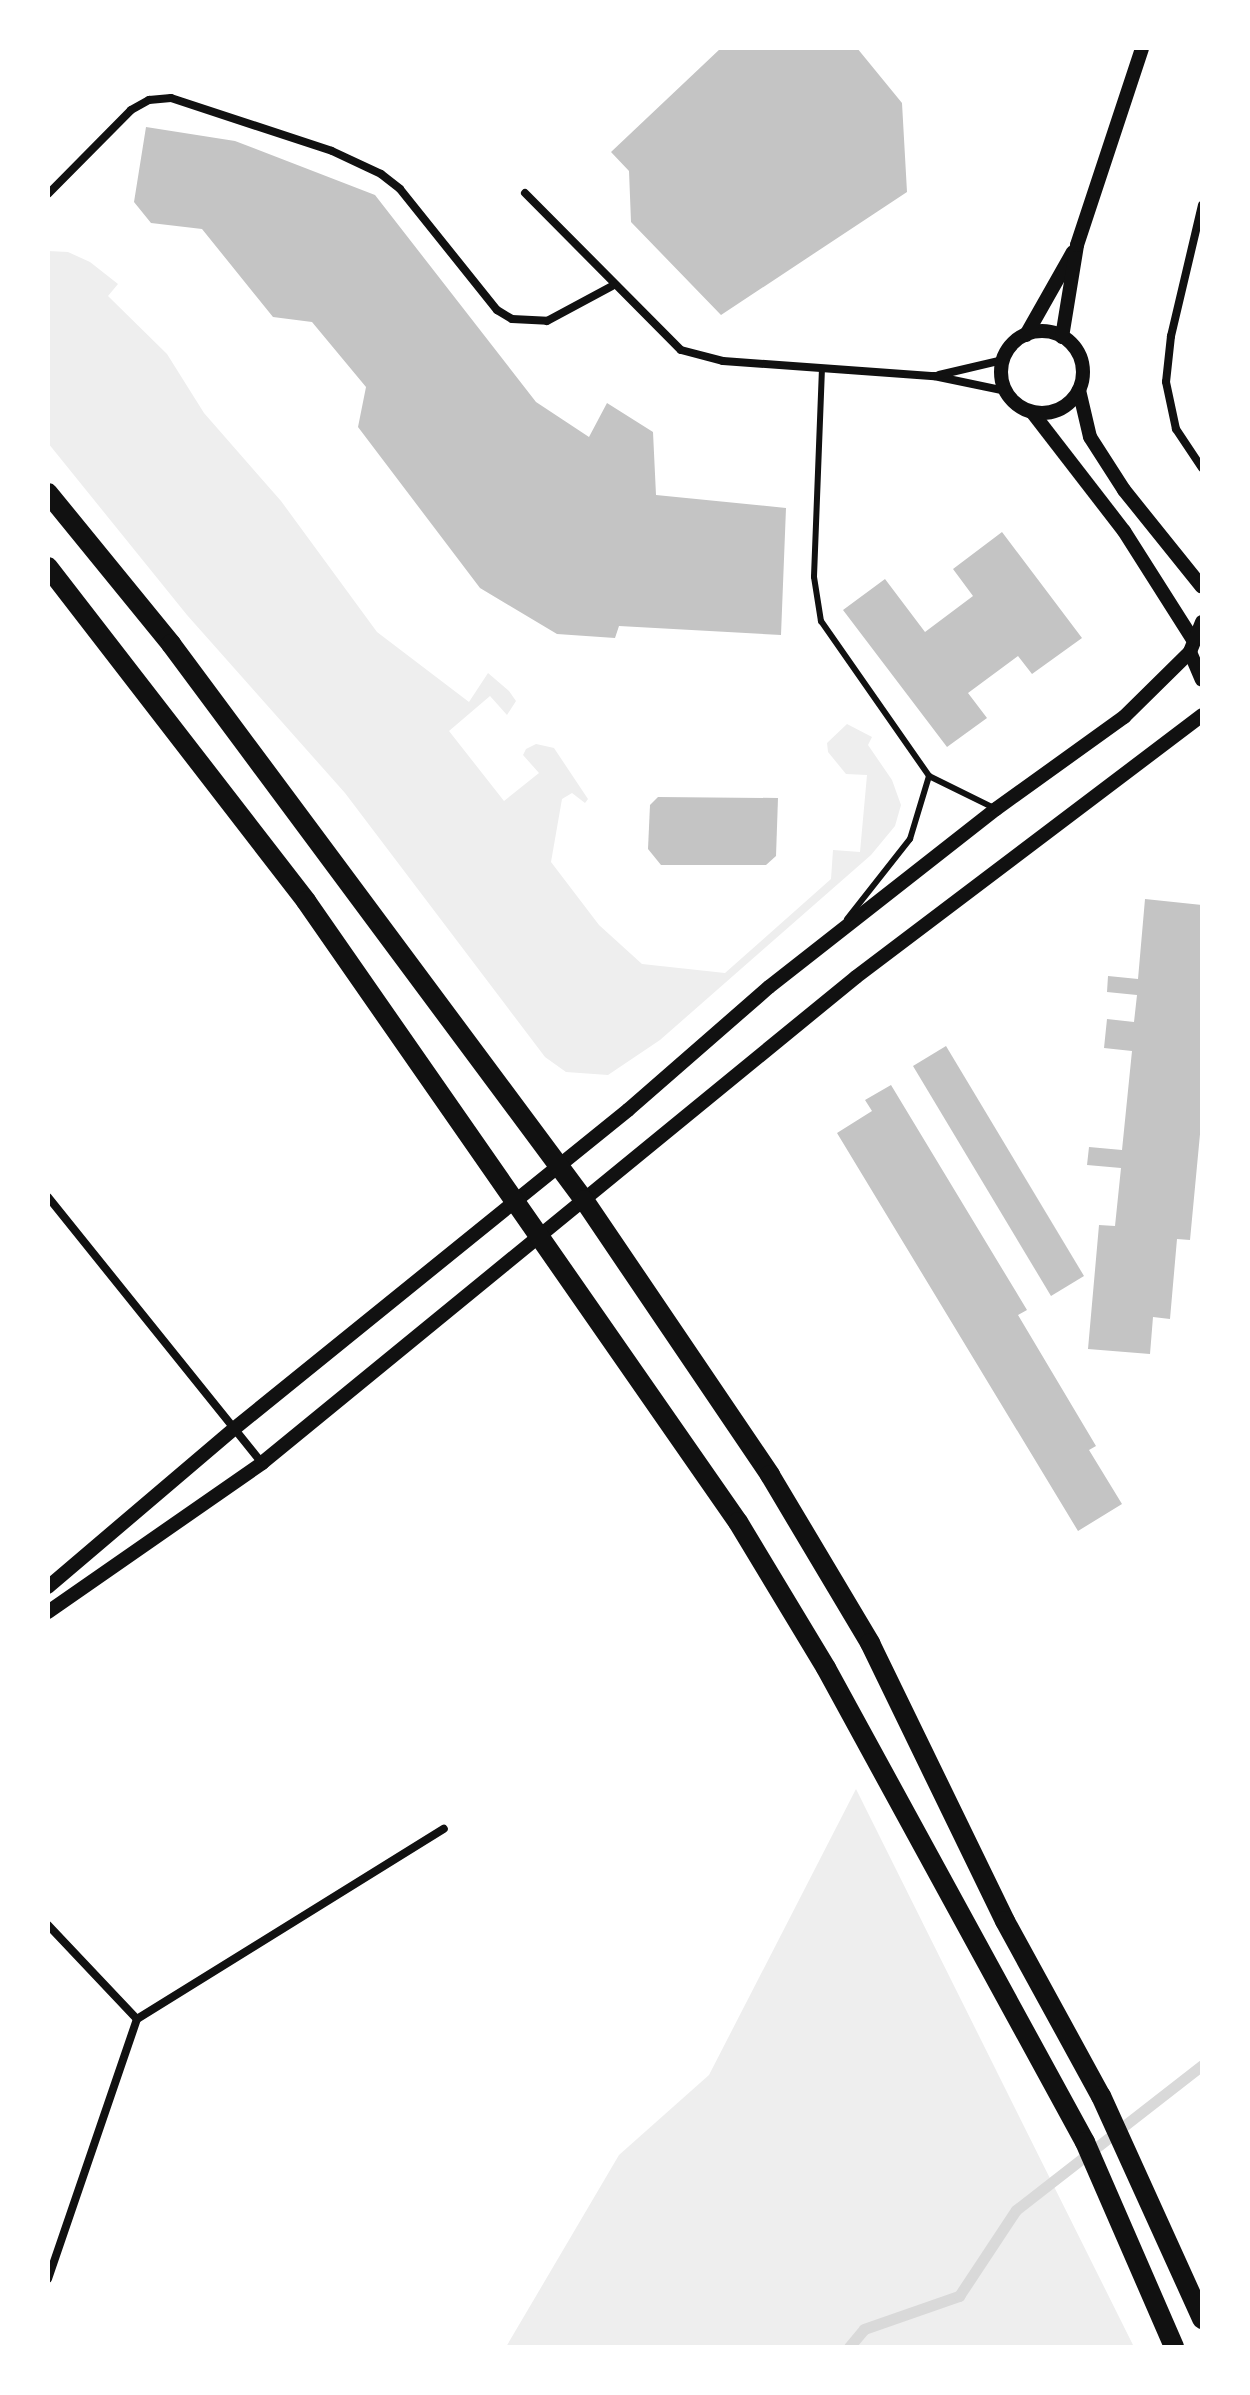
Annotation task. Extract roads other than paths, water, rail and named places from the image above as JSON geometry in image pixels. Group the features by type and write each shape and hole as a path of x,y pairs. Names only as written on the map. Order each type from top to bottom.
{"main road":[{"path":"48,493 171,644 584,1200 770,1475 849,1604 1058,2020 1123,2141 1202,2319"},
{"path":"48,567 306,901 738,1522 795,1617 1085,2142 1174,2347"}],"street":[{"path":"1062,337 1077,245 1142,48"},
{"path":"48,194 131,110 171,98 332,151 381,174 400,189 497,310 512,319 547,321 612,286"},
{"path":"525,193 612,286 681,350 723,361 934,376 1006,391 1032,412 1124,531 1191,645 1202,680"},
{"path":"1202,205 1171,336 1166,382 1176,429 1202,468"},
{"path":"934,376 1003,360 1026,335 1077,245"},
{"path":"1026,335 1040,331 1062,337 1080,357 1079,390 1090,437 1124,490 1202,587"},
{"path":"1003,360 1006,391"},
{"path":"1032,412 1056,411 1079,390"},
{"path":"48,1587 235,1428 517,1203 838,932 996,809 1124,717 1191,645 1202,622"},
{"path":"48,1612 262,1463 539,1233 584,1200 856,977 1202,715"},
{"path":"48,1197 262,1463"},
{"path":"48,2279 137,2019 444,1829"},
{"path":"48,1925 137,2019"}],"lane":[{"path":"822,368 816,602 837,646 929,776 996,809"},
{"path":"838,932 910,839 929,776"}],"waterway":[{"path":"849,2347 864,2329 959,2296 1016,2210 1202,2065"}]}
